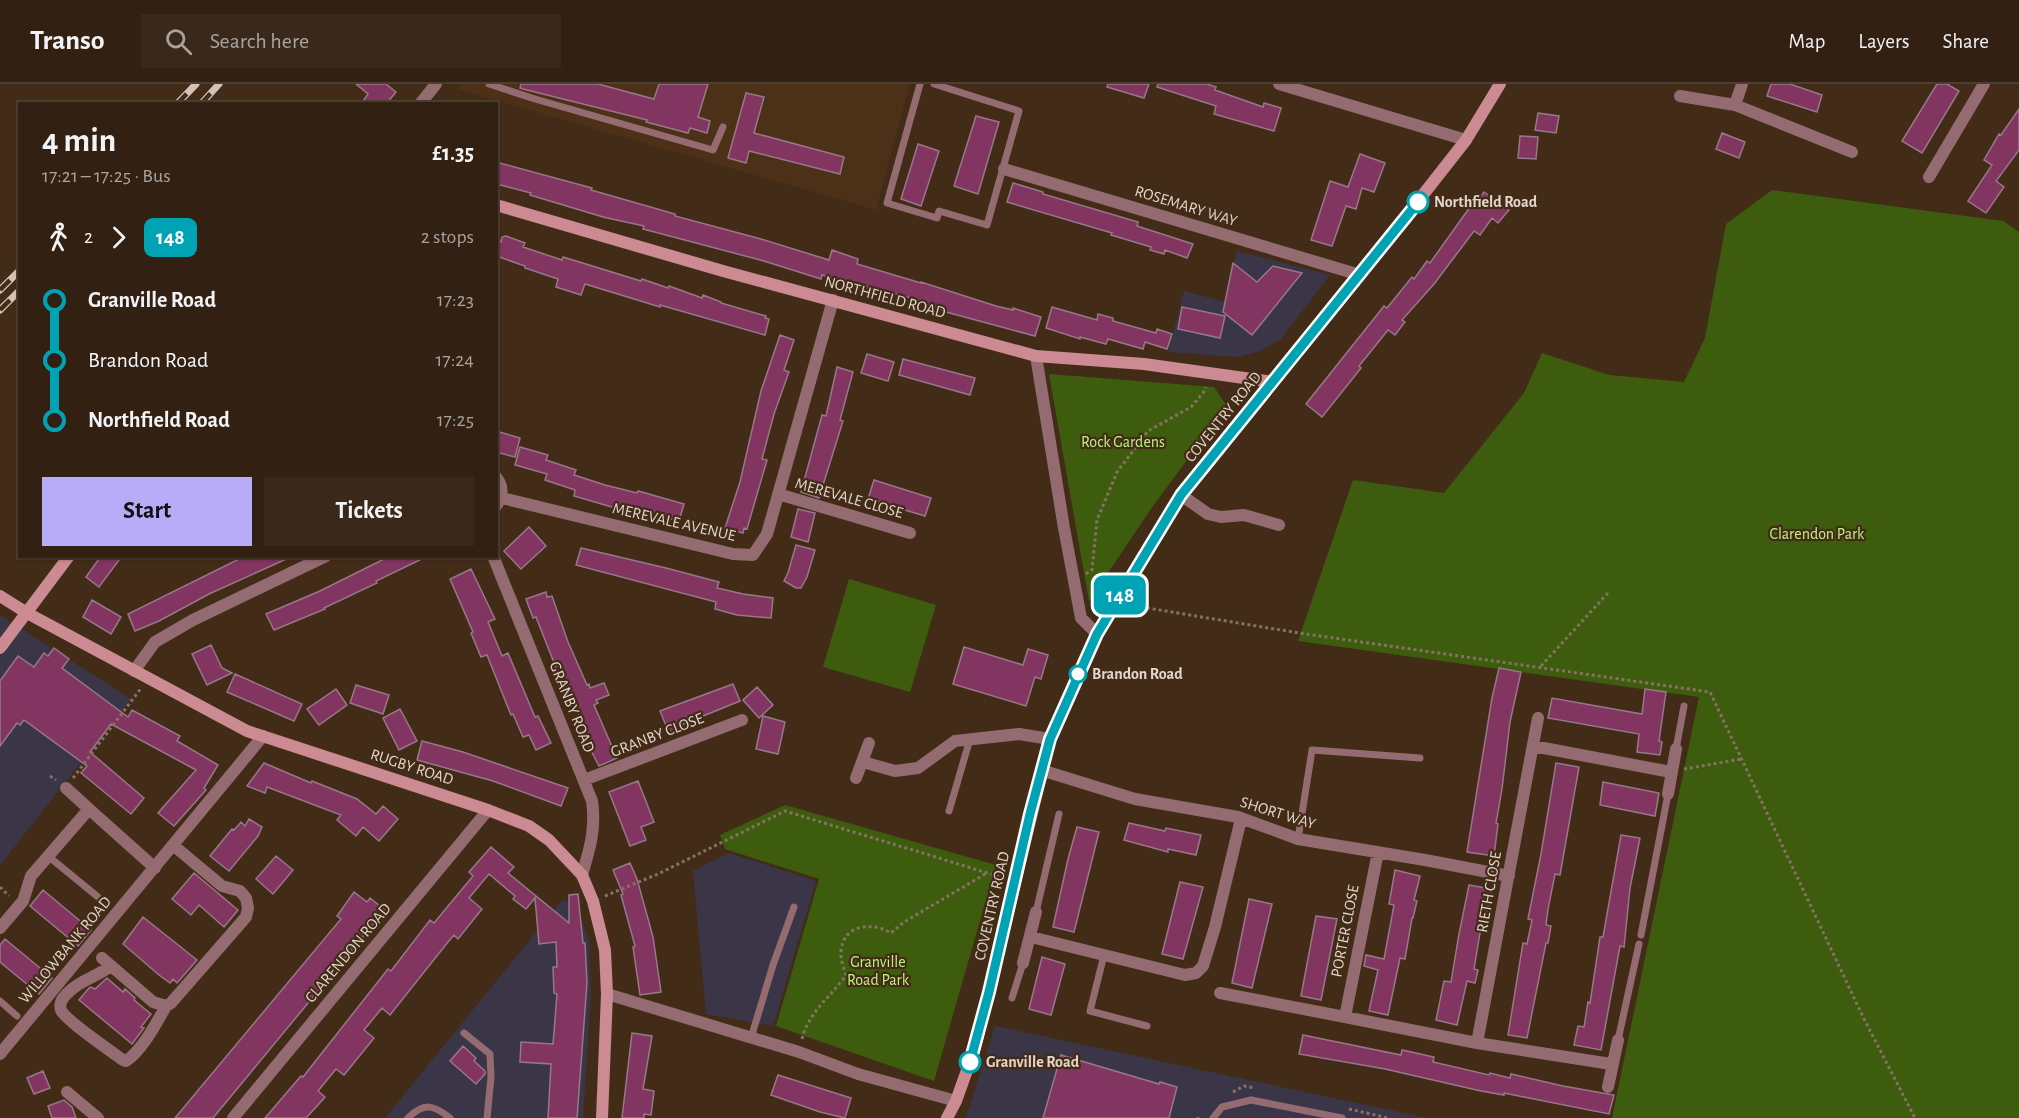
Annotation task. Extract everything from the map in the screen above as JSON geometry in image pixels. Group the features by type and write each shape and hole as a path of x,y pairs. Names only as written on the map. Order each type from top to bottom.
{"main road":[{"name":"COVENTRY ROAD","path":"947,1118 956,1101 977,1040 1050,739 1097,634 1181,495 1466,141 1500,84"},
{"name":"NORTHFIELD ROAD","path":"498,206 723,271 1036,356 1212,372 1274,382"},
{"path":"0,648 68,558"},
{"name":"RUGBY ROAD","path":"0,596 218,717 263,736 488,810 529,826 549,840 582,875 592,901 605,950 607,994 602,1118"}],"street":[{"path":"422,102 436,84"},
{"path":"1279,84 1466,141"},
{"path":"1735,105 1742,84"},
{"path":"1929,177 1984,84"},
{"path":"1680,96 1735,105 1852,153"},
{"name":"ROSEMARY WAY","path":"1004,169 1360,275"},
{"name":"MEREVALE AVENUE","path":"499,502 733,554 753,555 767,534 833,300"},
{"path":"1036,356 1081,618 1097,634"},
{"path":"498,479 501,483 499,502"},
{"name":"MEREVALE CLOSE","path":"778,494 910,533"},
{"path":"1181,495 1208,514 1221,517 1244,515 1279,525"},
{"path":"134,671 155,642 193,620 322,558"},
{"name":"GRANBY ROAD","path":"494,558 592,801 594,820 592,840 582,875"},
{"name":"RIETH CLOSE","path":"1478,1043 1538,718"},
{"name":"GRANBY CLOSE","path":"584,780 742,720"},
{"path":"863,762 895,771 918,768 955,741 1019,734 1050,739"},
{"name":"WILLOWBANK ROAD","path":"0,1054 263,736"},
{"path":"856,778 869,743"},
{"path":"1533,746 1671,772"},
{"path":"1668,794 1676,749"},
{"name":"SHORT WAY","path":"1041,770 1135,799 1241,819 1298,839 1509,876"},
{"path":"66,788 155,868"},
{"path":"0,928 23,901 30,876 89,809"},
{"name":"CLARENDON ROAD","path":"233,1118 488,810"},
{"path":"1031,937 1185,975 1196,974 1203,966 1215,927 1241,819"},
{"path":"166,1006 153,1002 106,962 104,971 91,976 71,990 62,1001 61,1009 70,1020 123,1060 132,1057 151,1032 166,1006 246,917 248,908 246,898 240,891 222,886 173,845"},
{"name":"PORTER CLOSE","path":"1345,1017 1378,852"},
{"path":"1023,963 1036,912"},
{"path":"1220,993 1478,1043 1611,1064"},
{"path":"607,994 799,1052 858,1074 956,1101"},
{"path":"1608,1087 1611,1064 1618,1040"},
{"path":"67,1092 98,1118"}],"lane":[{"path":"489,84 713,150 723,127"},
{"path":"920,84 887,203 937,218 939,211 987,225 1019,111 934,84"},
{"path":"1676,749 1684,706"},
{"path":"949,811 970,739"},
{"path":"1298,839 1312,750 1420,758"},
{"path":"1641,935 1668,794"},
{"path":"1036,912 1059,814"},
{"path":"48,856 98,897"},
{"path":"751,1038 794,907"},
{"path":"1618,1040 1639,944"},
{"path":"1104,955 1090,1011 1147,1026"},
{"path":"1012,998 1023,963"},
{"path":"0,1001 17,1016"},
{"path":"464,1033 490,1054 491,1077 487,1118"},
{"path":"1213,1118 1222,1107 1251,1100 1342,1118"},
{"path":"408,1118 423,1108 431,1106 450,1118"}],"path":[{"path":"1074,582 1092,570 1097,520 1117,472 1148,431 1191,407 1203,393 1212,372"},
{"path":"1540,668 1608,593"},
{"path":"66,788 148,679"},
{"path":"1671,772 1742,759"},
{"path":"592,901 658,874 785,811 1015,880"},
{"path":"799,1052 803,1034 814,1011 846,975 841,951 845,937 855,929 867,925 881,927 891,933 904,922 987,873"}],"shaded area":[{"path":"462,84 910,84 876,210 457,89"},
{"path":"1237,251 1330,275 1280,340 1260,351 1238,357 1168,352 1184,291 1225,302"},
{"path":"0,615 131,699 0,865"},
{"path":"729,853 816,881 773,1026 706,1014 693,871"},
{"path":"563,899 579,913 589,941 591,993 583,1118 385,1118"},
{"path":"995,1026 1427,1118 966,1118"}],"green space":[{"name":"Clarendon Park","path":"1772,190 2003,221 2019,232 2019,1118 1612,1118 1699,697 1298,641 1353,480 1444,493 1524,393 1542,353 1609,375 1684,382 1705,338 1726,224"},
{"name":"Rock Gardens","path":"1049,374 1214,387 1227,406 1153,506 1089,601"},
{"path":"849,579 936,605 910,692 823,667"},
{"name":"Granville Road Park","path":"785,805 996,865 934,1081 776,1026 819,879 725,849 720,835"}],"building":[{"path":"356,84 386,84 396,92 388,102 362,102 368,94"},
{"path":"521,84 598,84 654,99 659,84 708,84 698,117 710,121 707,133 690,128 688,133 646,122 647,120 523,89 520,88"},
{"path":"1108,84 1149,84 1144,98 1107,87"},
{"path":"1158,84 1207,84 1216,87 1215,90 1263,107 1264,103 1281,108 1274,131 1214,114 1216,106 1157,87"},
{"path":"1771,84 1790,84 1822,95 1817,112 1767,96"},
{"path":"1937,84 1947,84 1959,91 1922,153 1902,141"},
{"path":"746,93 764,97 754,133 844,157 840,174 749,151 746,163 728,158"},
{"path":"2019,109 2019,150 1996,181 2004,187 1986,213 1968,201 1992,165 1984,160 1999,134 2001,135"},
{"path":"1538,113 1559,116 1556,133 1535,130"},
{"path":"976,116 999,122 978,194 954,186"},
{"path":"1722,133 1745,142 1739,158 1716,149"},
{"path":"1520,136 1538,137 1536,159 1518,158"},
{"path":"918,144 939,151 921,206 901,199"},
{"path":"1360,154 1385,163 1374,192 1362,188 1356,209 1346,206 1332,246 1311,240 1330,181 1348,187"},
{"path":"498,163 592,188 591,190 675,214 675,216 829,260 832,250 858,259 857,264 996,306 1013,310 1013,308 1041,317 1035,336 946,312 915,299 822,275 821,279 764,261 643,229 644,226 603,217 530,195 531,193 498,185"},
{"path":"1013,183 1138,222 1137,226 1193,244 1187,258 1165,250 1164,254 1150,250 1151,247 1111,235 1112,233 1007,202"},
{"path":"1484,192 1509,210 1498,223 1492,218 1480,235 1474,231 1434,284 1402,320 1405,322 1395,335 1388,330 1322,417 1306,404 1384,306 1387,308 1427,261 1430,263 1470,207 1472,208"},
{"path":"506,236 525,243 523,247 562,260 563,257 641,281 642,279 668,288 669,286 702,298 703,295 721,303 766,316 765,318 769,319 765,335 585,284 581,295 556,287 558,279 498,257 498,241 501,242 502,237"},
{"path":"1233,263 1257,282 1273,266 1302,273 1252,335 1223,312"},
{"path":"1052,307 1097,320 1098,314 1113,318 1113,321 1156,333 1157,329 1172,334 1167,349 1145,342 1143,349 1108,339 1106,344 1080,337 1080,339 1046,328"},
{"path":"1182,307 1225,316 1220,338 1178,329"},
{"path":"780,335 794,340 784,370 789,372 774,414 762,459 767,460 747,529 744,528 743,533 725,528 740,482 761,391"},
{"path":"867,354 894,362 888,381 861,373"},
{"path":"903,359 975,378 970,395 899,375"},
{"path":"837,367 853,372 840,420 843,421 819,498 801,492 822,415 826,416"},
{"path":"498,432 520,438 515,457 498,453"},
{"path":"520,447 548,455 546,460 576,470 574,475 684,504 679,521 630,509 629,512 574,496 575,490 545,480 547,474 515,465"},
{"path":"874,480 931,498 925,516 868,499"},
{"path":"798,509 815,513 808,542 791,537"},
{"path":"529,527 546,546 521,569 504,551"},
{"path":"796,545 815,550 807,577 801,588 796,588 784,581"},
{"path":"581,548 719,582 717,588 773,598 771,618 737,615 715,609 716,602 576,565"},
{"path":"100,558 121,558 99,587 86,577"},
{"path":"241,558 289,558 135,631 128,614"},
{"path":"386,558 424,558 325,609 274,630 266,614 320,591"},
{"path":"471,569 495,619 488,622 502,656 508,653 535,717 538,716 551,743 536,750 529,735 523,737 513,714 511,715 487,655 481,657 450,579"},
{"path":"546,592 547,597 552,596 568,642 587,685 589,684 590,688 604,683 609,695 596,700 598,703 594,705 617,758 599,766 581,731 584,730 583,725 565,681 562,683 536,617 533,618 526,599"},
{"path":"92,600 121,617 111,634 83,617"},
{"path":"211,645 222,668 232,673 207,685 192,654"},
{"path":"964,647 1023,665 1028,649 1048,655 1041,679 1035,677 1026,706 953,684"},
{"path":"54,648 69,659 62,668 128,717 132,710 180,736 177,741 218,765 204,788 206,790 174,826 158,813 196,770 111,724 90,752 144,798 131,814 81,773 87,766 24,720 20,725 17,723 0,746 0,681 18,656 34,667 44,653 48,656"},
{"path":"1499,668 1521,672 1510,722 1496,823 1498,824 1494,856 1467,852"},
{"path":"235,674 302,704 294,721 227,692"},
{"path":"733,684 740,701 681,725 682,728 669,733 660,711"},
{"path":"356,685 389,695 383,714 350,703"},
{"path":"757,687 773,705 759,718 743,700"},
{"path":"336,689 347,705 319,725 307,709"},
{"path":"1645,689 1666,692 1659,741 1662,742 1660,755 1637,752 1639,734 1548,718 1552,698 1642,714"},
{"path":"400,709 417,741 399,750 383,718"},
{"path":"763,716 785,722 778,754 756,749"},
{"path":"422,741 463,752 568,788 561,806 493,781 417,760"},
{"path":"264,763 357,799 376,814 383,806 398,819 379,841 363,827 356,836 337,820 341,815 267,787 265,793 247,786"},
{"path":"1556,763 1579,767 1560,875 1555,874 1548,909 1546,925 1551,926 1527,1038 1508,1035 1523,943 1527,944 1532,920 1528,919"},
{"path":"638,781 654,822 641,827 646,840 630,846 609,792"},
{"path":"1603,782 1659,793 1655,816 1600,805"},
{"path":"249,819 262,827 258,836 229,871 210,856 232,829 234,830 241,822 245,826"},
{"path":"1129,823 1165,831 1166,828 1201,835 1196,855 1168,849 1168,852 1124,840"},
{"path":"1077,827 1099,832 1074,932 1053,927"},
{"path":"1621,835 1640,838 1630,888 1624,947 1620,946 1601,1050 1574,1045 1578,1026 1584,1027 1588,1002 1590,1003 1600,937 1603,937"},
{"path":"491,847 514,867 508,873 569,923 569,895 578,894 583,943 585,943 587,983 577,1118 548,1118 551,1064 520,1062 521,1042 553,1044 557,994 554,993 553,967 557,967 556,942 539,944 535,898 526,909 513,899 515,896 489,874 469,898 482,909 458,939 454,935 390,1015 382,1008 364,1030 374,1038 344,1075 336,1069 318,1091 325,1097 318,1105 306,1118 265,1118 301,1076 303,1077 388,969 391,971 430,920 434,923 473,876 469,872"},
{"path":"276,856 293,870 273,894 256,879"},
{"path":"630,863 637,879 653,937 661,992 640,995 633,947 635,946 621,895 623,894 613,870"},
{"path":"1395,870 1420,876 1405,959 1400,958 1388,1015 1369,1011 1378,970 1364,966 1366,955 1384,959 1394,905 1389,904"},
{"path":"194,873 238,910 224,927 199,905 191,915 172,899"},
{"path":"1180,882 1203,887 1183,959 1162,954"},
{"path":"1469,885 1492,889 1484,928 1481,927 1474,969 1478,970 1475,983 1467,981 1457,1025 1436,1020 1444,981 1451,982"},
{"path":"43,890 91,930 78,946 30,906"},
{"path":"354,892 367,902 370,898 385,910 213,1118 175,1118 341,919 337,916"},
{"path":"1249,899 1272,904 1252,988 1232,983"},
{"path":"1316,916 1337,919 1321,1000 1301,996"},
{"path":"143,917 197,960 177,983 173,979 170,983 123,944"},
{"path":"5,939 52,978 39,994 0,962 0,945"},
{"path":"1042,957 1065,964 1051,1015 1029,1009"},
{"path":"107,978 123,992 125,989 151,1014 132,1044 79,1000 89,988 95,989"},
{"path":"632,1033 652,1036 643,1089 654,1091 651,1115 644,1114 644,1118 622,1118"},
{"path":"1303,1035 1401,1055 1402,1050 1434,1057 1433,1062 1489,1075 1490,1073 1510,1078 1511,1074 1614,1095 1609,1114 1504,1093 1504,1095 1481,1091 1385,1069 1299,1054"},
{"path":"463,1046 476,1058 474,1061 485,1071 476,1084 450,1061"},
{"path":"1061,1055 1159,1084 1160,1082 1177,1087 1169,1118 1043,1118"},
{"path":"43,1071 50,1088 34,1094 27,1078"},
{"path":"778,1075 851,1098 845,1118 771,1095"},
{"path":"64,1100 72,1107 76,1118 52,1118 48,1106"}],"railway":[{"path":"179,102 196,84"},
{"path":"203,102 219,84"},
{"path":"0,290 18,272"},
{"path":"0,310 18,292"}],"bus line":[{"name":"148","path":"970,1062 1003,938 1030,814 1050,739 1097,634 1181,495 1418,202"}],"place":[{"name":"Northfield Road","path":"1418,202"},
{"name":"Brandon Road","path":"1078,674"},
{"name":"Granville Road","path":"970,1062"}]}
